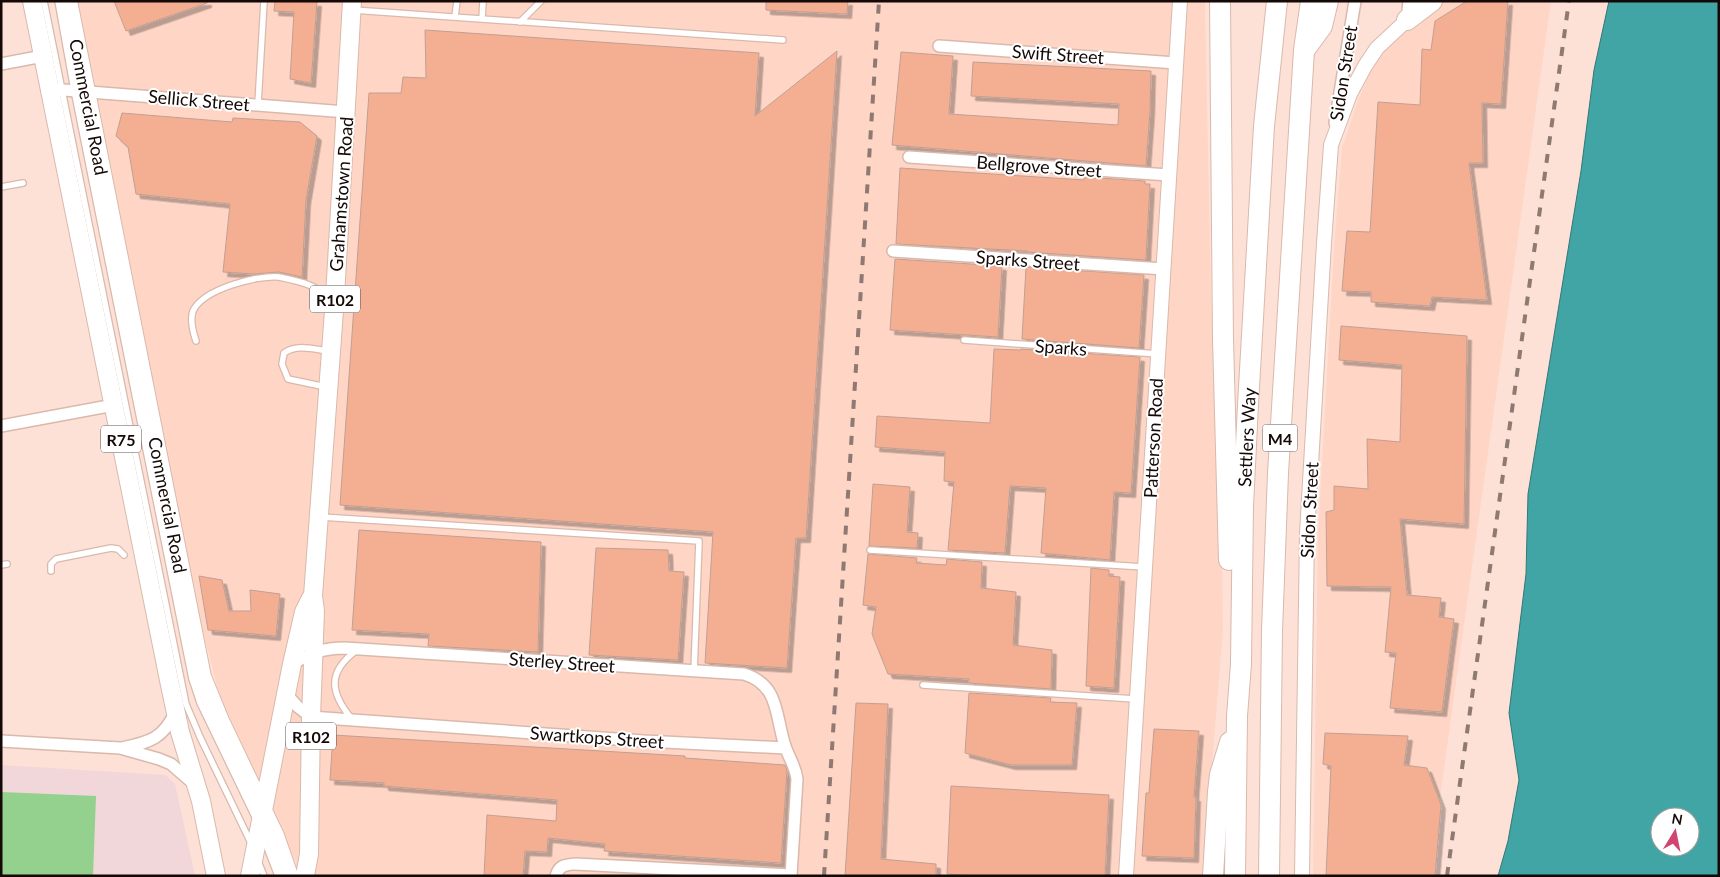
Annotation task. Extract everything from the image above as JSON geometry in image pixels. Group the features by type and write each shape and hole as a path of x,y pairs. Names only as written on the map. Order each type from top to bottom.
{"highway":[{"path":"1220,1 1223,348 1226,501 1229,536 1228,634 1241,664"},
{"name":"Settlers Way","path":"1235,876 1243,506 1264,126 1277,1"},
{"name":"Settlers Way","path":"1269,876 1272,631 1278,483 1304,50 1311,1"},
{"path":"1304,50 1322,26 1328,1"},
{"path":"1408,11 1432,1"},
{"path":"1213,876 1220,775 1237,716"}],"main road":[{"name":"Commercial Road","path":"32,1 43,56 68,90 202,677 261,818 282,853 289,876"},
{"name":"Commercial Road","path":"68,1 68,90 114,405 176,711 198,788 216,876"},
{"name":"Grahamstown Road","path":"305,876 309,854 315,611 313,596 335,297 351,6"},
{"name":"Grahamstown Road","path":"250,876 292,664 304,612 313,596"}],"street":[{"name":"Patterson Road","path":"1126,876 1180,1"},
{"name":"Sidon Street","path":"1302,876 1307,533 1324,243 1331,145 1356,1"},
{"name":"Sidon Street","path":"1331,145 1350,94 1366,66 1408,11"},
{"name":"Swift Street","path":"939,46 1176,62"},
{"path":"1,64 43,56"},
{"name":"Sellick Street","path":"68,90 346,112"},
{"name":"Bellgrove Street","path":"909,157 1169,175"},
{"name":"Sparks Street","path":"892,251 1164,269"},
{"path":"1,426 114,405"},
{"name":"Sterley Street","path":"292,664 313,652 331,648 360,648 744,674 754,677 766,686 772,696 785,748"},
{"path":"287,695 311,717"},
{"path":"120,748 140,744 164,732 176,711"},
{"name":"Swartkops Street","path":"311,717 634,740 785,748"},
{"path":"1,740 120,748 171,764 198,788"},
{"path":"556,876 562,866 575,864 791,876 797,779 795,769 785,748"}],"lane":[{"path":"44,1 68,90 186,704 255,851 264,876"},
{"path":"58,1 68,90"},
{"path":"258,104 264,1"},
{"path":"455,17 457,1"},
{"path":"482,19 483,1"},
{"path":"520,22 541,1"},
{"path":"351,6 455,17 783,40"},
{"path":"1,187 23,183"},
{"path":"196,341 193,333 192,316 194,308 212,294 227,286 262,277 280,278 308,284 335,297"},
{"name":"Sparks","path":"964,340 1158,354"},
{"path":"328,388 288,379 282,364 284,353 290,348 298,347 331,351"},
{"path":"319,517 699,541 694,671"},
{"path":"50,571 51,564 56,559 111,548 118,549 124,555"},
{"path":"870,550 1145,567"},
{"path":"352,720 336,697 334,681 342,663 360,648"},
{"path":"923,685 1136,699"},
{"path":"261,818 278,876"}],"shaded area":[{"path":"77,1 1205,1 1211,302 1222,557 1223,629 1203,876 298,876 296,862 221,701 197,608"},
{"path":"1443,1 1551,1 1429,876 1313,876 1318,537 1334,248 1342,148 1358,100 1374,64 1412,19"},
{"path":"1,765 165,775 175,784 195,876 1,876"}],"green space":[{"path":"1,792 96,796 93,876 1,876"}],"water":[{"path":"1609,1 1719,1 1719,876 1498,876 1508,841 1519,780 1509,713 1526,574 1528,494 1581,171 1594,70"}],"building":[{"path":"114,1 207,1 207,3 126,31"},
{"path":"275,1 317,2 311,83 290,79 294,12 274,11"},
{"path":"766,1 848,1 847,14 766,10"},
{"path":"1467,1 1508,1 1501,104 1482,103 1483,163 1469,163 1487,300 1432,297 1430,306 1371,302 1371,292 1342,291 1347,231 1370,232 1378,102 1420,105 1422,49 1431,50 1435,21"},
{"path":"425,30 759,53 755,116 837,51 806,538 796,538 787,668 705,663 713,532 340,505 369,93 401,93 403,77 426,78"},
{"path":"901,52 953,56 949,114 1118,125 1119,104 971,96 973,62 1151,71 1146,166 892,145"},
{"path":"122,113 232,122 233,118 300,122 317,136 306,200 302,277 279,272 254,274 223,272 230,204 136,194 128,147 116,136"},
{"path":"900,168 1084,180 1084,177 1145,181 1145,184 1150,184 1146,258 1145,260 896,244"},
{"path":"895,259 1002,266 998,337 890,330"},
{"path":"1026,267 1144,275 1139,348 1022,339"},
{"path":"1341,326 1467,336 1464,524 1400,519 1407,595 1441,598 1439,617 1454,619 1442,712 1390,708 1396,653 1385,652 1391,587 1327,586 1326,512 1334,510 1334,486 1368,489 1367,439 1400,442 1402,365 1339,360"},
{"path":"994,349 1140,357 1131,493 1114,492 1110,560 1041,553 1046,488 1010,486 1005,553 948,550 954,482 944,481 945,452 875,447 877,416 990,423"},
{"path":"873,484 910,487 907,532 918,533 917,548 869,546"},
{"path":"359,530 541,542 538,652 428,646 429,634 352,630"},
{"path":"596,548 668,550 669,571 684,572 678,660 589,655"},
{"path":"868,554 917,558 916,563 946,565 947,559 982,562 981,588 1016,592 1013,645 1052,650 1051,689 969,683 969,679 888,674 872,634 876,607 863,605"},
{"path":"1091,568 1109,570 1109,576 1120,577 1114,688 1086,686"},
{"path":"199,576 222,580 229,611 251,611 250,590 280,594 276,636 208,630"},
{"path":"969,693 1051,698 1050,702 1077,703 1072,765 1011,765 965,753"},
{"path":"856,703 888,704 881,859 936,864 936,876 845,876"},
{"path":"1154,729 1199,731 1194,797 1196,797 1194,858 1142,856 1146,793 1149,793"},
{"path":"1325,733 1408,736 1404,765 1427,768 1441,805 1435,876 1326,876 1331,766 1323,764"},
{"path":"333,735 685,756 685,758 785,765 787,770 781,863 604,851 605,844 548,838 547,852 525,851 523,876 484,876 487,815 556,821 557,800 384,786 384,783 330,780"},
{"path":"951,786 1109,795 1105,876 976,876 947,874"}],"railway":[{"path":"824,876 879,1"},
{"path":"1447,876 1569,1"}]}
